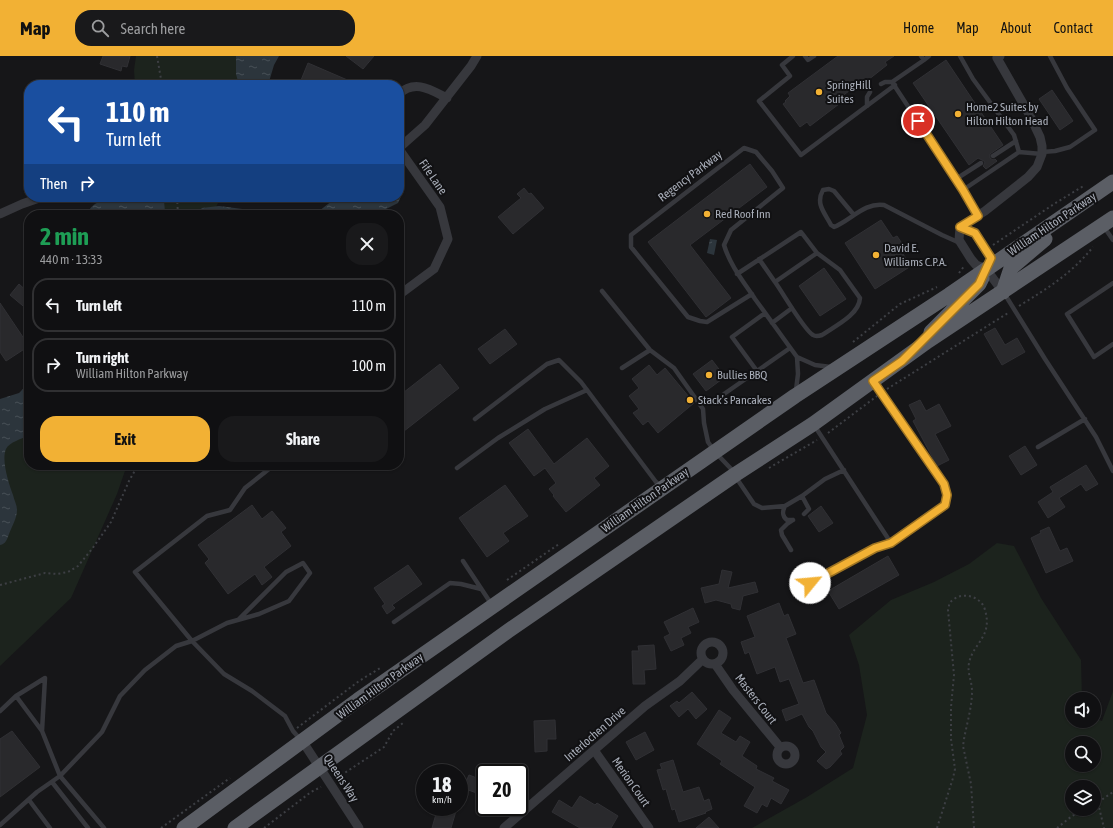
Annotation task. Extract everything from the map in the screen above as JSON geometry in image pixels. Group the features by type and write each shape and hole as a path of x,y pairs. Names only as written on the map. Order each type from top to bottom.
{"highway":[{"name":"William Hilton Parkway","path":"184,828 303,742 358,700 795,396 950,295 1111,184"},
{"path":"1003,292 1011,268 1111,184"},
{"path":"235,828 508,630 735,475 813,424 928,341 1110,222"},
{"path":"902,361 979,284 986,269"}],"street":[{"path":"404,144 425,125 447,98 477,56"},
{"path":"960,227 978,216 1028,177 1037,167 1042,153 1040,137 1029,114 1003,70 997,58 999,56"},
{"path":"404,90 411,86 420,87 433,91 447,98"},
{"name":"Fife Lane","path":"404,156 440,207 448,239 434,269 404,291"},
{"path":"0,214 28,202"},
{"path":"960,227 975,233 986,249 991,258 986,269"},
{"path":"960,227 959,240 976,265 986,269 1003,292"},
{"name":"Interlochen Drive","path":"504,828 645,706 680,681 703,659 701,650 706,643 714,641 722,646 724,655 719,662 715,664"},
{"path":"703,659 706,662 715,664"},
{"name":"Masters Court","path":"715,664 733,690 780,748"},
{"name":"Queens Way","path":"303,742 359,828"},
{"name":"Merion Court","path":"594,750 649,828"}],"lane":[{"path":"793,56 782,65 790,76 759,102 801,154 867,106 922,58 929,56"},
{"path":"805,56 808,60 814,56"},
{"path":"960,56 973,79 1014,135 1019,152"},
{"path":"963,190 1019,152 1042,153 1070,147 1095,130 1067,88 1050,56"},
{"path":"881,84 885,82 893,84 956,179 978,216"},
{"path":"867,106 867,97 870,92"},
{"path":"993,156 1016,142"},
{"name":"Regency Parkway","path":"752,294 707,322 688,317 631,247 631,235 744,148 756,152 772,171 783,188 731,230 724,245 728,259 737,274 752,294 797,357 815,365 838,367"},
{"path":"956,179 982,163"},
{"path":"854,215 834,191 829,189 823,190 820,195 819,203 831,225 834,227 854,215 862,209 878,204 884,205 942,235 961,243"},
{"path":"1110,222 1113,240"},
{"path":"737,274 759,259 801,232 817,253 840,270 846,277 860,298 858,308 822,335 817,337 806,328 759,259"},
{"path":"775,282 817,253"},
{"path":"1113,283 1067,314 1094,356 1113,344"},
{"path":"602,291 650,350 674,368 703,408 708,442 735,475 754,504 762,508 785,506 802,496 824,479 844,470"},
{"path":"1003,292 1085,419 1113,471"},
{"path":"772,323 792,308"},
{"path":"757,371 732,337 765,313"},
{"path":"724,394 790,348"},
{"path":"622,368 650,350"},
{"path":"795,396 798,382 797,357"},
{"path":"475,419 547,364 559,360 581,382 656,482 663,488"},
{"path":"810,583 875,548 891,543 945,505 947,495 944,484 873,381"},
{"path":"457,468 498,438 545,409 587,390"},
{"path":"1038,447 1085,419"},
{"path":"813,424 891,543"},
{"path":"268,470 245,488 230,510 207,516 135,572 192,641 224,674 252,691 285,716 293,731 303,742"},
{"path":"802,496 809,509 804,514"},
{"path":"785,506 782,510 784,517 787,520 793,520 781,530 782,535 791,550"},
{"path":"463,561 493,606"},
{"path":"0,825 28,800 60,776 102,732 120,696 145,670 176,646 192,641 227,623 259,614 289,601 310,572 303,563 286,572 239,619"},
{"path":"394,622 450,583 481,589"},
{"path":"0,711 16,696 45,678 42,731"},
{"path":"16,696 42,731 60,776 104,828"},
{"path":"52,782 88,828"},
{"path":"28,800 50,828"}],"path":[{"path":"157,56 161,80"},
{"path":"0,584 45,574 68,572 78,566 111,522 135,470"},
{"path":"937,828 955,769 951,739 951,707 954,675 948,610 950,603 954,598 968,596 975,597 980,601 985,608 986,616 985,635 969,664 968,672 972,689 963,746 971,784 974,828"},
{"path":"1101,801 1113,792"},
{"path":"1057,828 1072,816"},
{"path":"1101,816 1104,828"}],"shaded area":[{"path":"136,56 270,56 263,80 135,80 134,70"},
{"path":"128,202 218,202 214,210 126,210"},
{"path":"24,414 24,470 125,470 117,494 71,598 0,666 0,429"},
{"path":"997,543 1014,546 1041,598 1081,660 1082,692 1065,692 1065,728 1101,728 1101,721 1113,691 1113,828 752,828 807,797 853,768 867,715 859,665 849,635 891,600 934,582 969,564"}],"water":[{"path":"236,56 279,56 274,65 270,80 238,80 236,74"},
{"path":"100,202 164,202 165,210 89,210"},
{"path":"331,202 398,202 384,210 320,210"},
{"path":"219,206 249,210 199,210 202,208"},
{"path":"710,239 717,240 714,255 707,253"},
{"path":"24,388 24,437 10,444 6,449 4,459 17,513 7,539 4,544 0,545 0,399 19,393"}],"building":[{"path":"103,56 130,56 127,67 122,66 121,71 100,64"},
{"path":"346,56 374,56 363,69"},
{"name":"SpringHill Suites","path":"838,56 894,56 885,62 887,65 854,91 853,88 837,100 839,104 810,126 807,122 800,127 783,104 790,96 788,93"},
{"name":"Home2 Suites by Hilton Hilton Head","path":"946,60 1003,145 990,154 990,158 997,161 986,169 983,166 985,163 984,161 978,158 969,165 913,83"},
{"path":"308,63 347,80 301,80"},
{"path":"1052,90 1073,121 1060,130 1039,99"},
{"name":"Red Roof Inn","path":"750,164 767,187 690,245 731,298 706,317 648,242"},
{"path":"524,188 529,194 531,193 544,208 513,234 498,217 521,198 517,194"},
{"path":"881,220 893,238 897,236 905,248 901,251 911,266 875,289 845,243"},
{"path":"824,268 846,299 820,316 799,286"},
{"path":"19,284 24,288 24,307 10,295"},
{"path":"0,303 24,339 24,349 6,361 0,352"},
{"path":"995,328 1005,345 1017,338 1025,352 1002,365 984,334"},
{"path":"505,329 517,344 490,364 478,349"},
{"name":"Bullies BBQ","path":"712,360 725,377 706,391 693,374"},
{"path":"440,364 459,388 404,431 404,392"},
{"path":"649,365 657,375 665,368 694,403 658,433 648,421 643,425 633,413 639,409 629,396 639,388 632,379"},
{"path":"920,400 926,411 939,404 951,426 935,434 949,460 937,466 913,421 916,419 909,405"},
{"path":"528,429 554,464 587,438 609,466 594,478 600,485 566,512 549,489 556,483 545,468 534,476 509,443"},
{"path":"1025,446 1037,465 1021,475 1009,456"},
{"path":"1086,465 1098,484 1086,491 1081,484 1059,498 1065,507 1048,518 1038,502 1053,492 1050,487"},
{"path":"505,485 528,516 503,533 509,541 487,557 459,518"},
{"path":"252,505 262,519 272,511 286,528 281,532 291,546 264,567 272,577 262,585 255,574 228,594 205,563 209,559 198,545"},
{"path":"821,506 833,523 819,532 808,516"},
{"path":"1049,527 1060,551 1067,548 1073,561 1046,573 1031,538 1041,533 1040,531"},
{"path":"888,556 899,575 839,609 828,591"},
{"path":"408,565 422,584 392,605 395,608 387,614 382,606 385,604 374,588"},
{"path":"722,570 732,572 728,588 755,582 758,592 743,596 740,610 732,608 731,604 716,600 705,603 701,588 719,584"},
{"path":"779,603 784,616 788,614 796,634 786,638 803,683 814,680 826,713 841,733 839,735 844,747 840,751 842,754 830,767 826,769 817,761 826,752 821,747 802,714 786,721 782,710 799,704 789,679 780,682 775,667 757,674 749,652 745,654 741,642 755,637 747,616"},
{"path":"693,608 699,622 688,627 691,633 681,638 684,645 671,651 664,637 670,634 664,622"},
{"path":"654,645 656,669 644,670 645,684 633,684 632,651 639,651 638,646"},
{"path":"692,692 707,709 696,719 688,709 679,717 670,706 677,701 679,703"},
{"path":"719,710 731,718 721,733 736,742 740,736 750,742 742,756 757,766 756,769 774,778 772,781 789,790 781,804 771,798 767,807 762,804 757,813 744,806 755,787 720,764 722,761 697,744"},
{"path":"555,720 556,739 547,739 547,751 535,752 534,721"},
{"path":"12,731 40,767 0,797 0,739"},
{"path":"645,732 654,750 636,760 626,742"},
{"path":"673,760 683,792 699,787 704,801 709,799 712,809 705,812 706,813 679,822 675,809 672,810 666,789 663,790 657,770 662,769 660,764"},
{"path":"469,775 476,778 476,793 468,790"},
{"path":"580,796 595,805 597,803 618,816 611,828 580,828 552,812 559,800 572,808"},
{"path":"435,816 455,816 451,828 432,828"},
{"path":"709,817 719,828 696,828"}],"place":[{"name":"SpringHill Suites","path":"819,92"},
{"name":"Home2 Suites by Hilton Hilton Head","path":"958,114"},
{"name":"Red Roof Inn","path":"707,214"},
{"name":"David E. Williams C.P.A.","path":"876,255"},
{"name":"Bullies BBQ","path":"709,375"},
{"name":"Stack’s Pancakes","path":"690,400"}],"route":[{"path":"810,583 875,548 891,543 945,505 947,495 944,484 873,381 902,361 979,284 991,258 975,233 960,227 978,216 963,190 918,121"}]}
